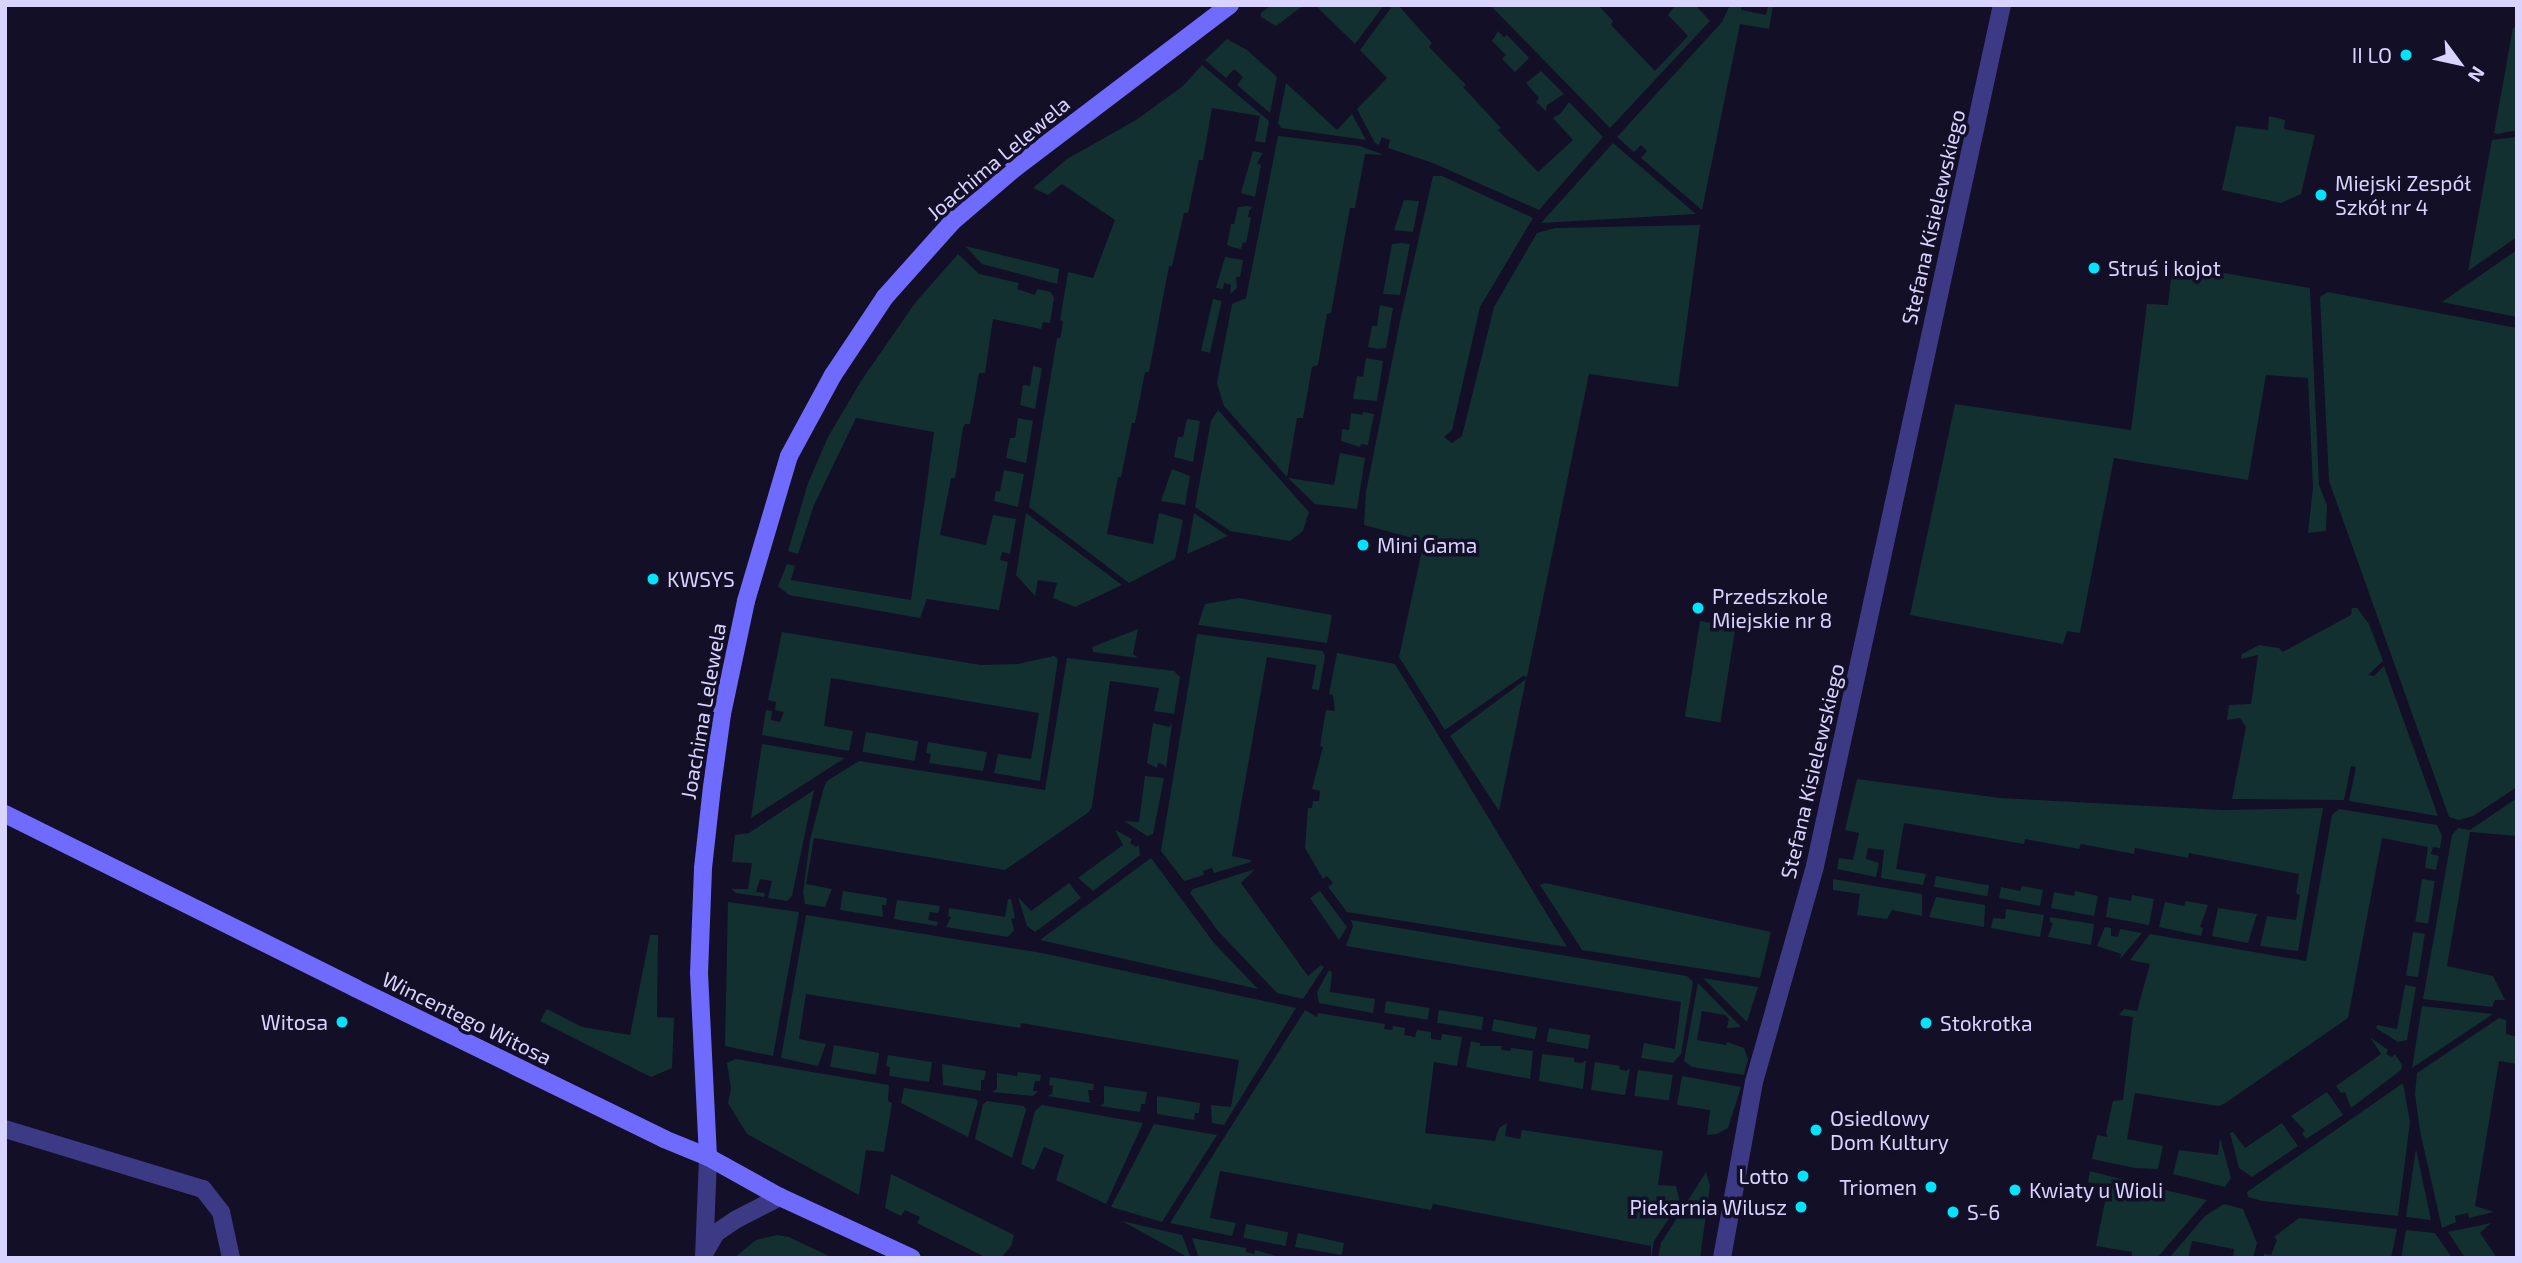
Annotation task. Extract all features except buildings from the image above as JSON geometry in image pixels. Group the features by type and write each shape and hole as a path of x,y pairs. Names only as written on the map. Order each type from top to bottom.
{"street":[{"name":"Joachima Lelewela","path":"708,1157 699,973 703,868 712,787 722,715 746,601 789,456 833,375 885,297 952,222 1015,168 1230,5"},
{"name":"Stefana Kisielewskiego","path":"1722,1258 1754,1083 1815,866 2002,5"},
{"name":"Wincentego Witosa","path":"5,814 664,1139 708,1157 780,1197 912,1258"},
{"path":"5,1129 203,1189 221,1212 231,1258"},
{"path":"705,1255 708,1157"},
{"path":"705,1255 716,1233 780,1197"}],"green space":[{"path":"1271,5 1304,5 1276,26 1261,17 1261,13"},
{"path":"1315,5 1384,5 1355,44"},
{"path":"1393,5 1398,5 1432,43 1429,47 1466,85 1463,87 1501,128 1498,130 1538,172 1573,140 1553,118 1560,114 1569,102 1603,137 1539,210 1433,163 1388,148 1390,140 1382,137 1379,145 1375,143 1357,109 1387,78 1360,50"},
{"path":"1490,5 1598,5 1613,21 1611,25 1655,71 1688,36 1668,15 1674,7 1695,5 1710,21 1610,128"},
{"path":"1730,5 1741,5 1741,10 1766,15 1768,5 1773,5 1769,29 1740,24 1702,210 1641,158 1647,151 1641,145 1634,152 1617,137 1722,22"},
{"path":"2517,26 2517,130 2498,134 2494,133 2513,28"},
{"path":"1498,31 1504,37 1507,35 1529,58 1515,72 1502,59 1506,55 1492,41"},
{"path":"1227,39 1247,50 1277,77 1270,113 1237,85 1243,77 1234,69 1226,78 1205,60"},
{"path":"1202,65 1269,121 1265,143 1255,141 1260,116 1212,108 1203,160 1199,160 1188,213 1184,213 1172,266 1169,266 1149,372 1145,372 1135,423 1132,423 1121,477 1118,477 1107,534 1153,544 1159,513 1183,520 1175,559 1129,583 1029,507 1057,338 1060,338 1062,329 1063,321 1060,320 1068,272 1093,278 1115,220 1062,184 1048,195 1033,188 1067,159 1136,120 1183,86"},
{"path":"1541,71 1564,94 1547,105 1546,111 1536,102 1539,98 1526,83"},
{"path":"1286,83 1337,130 1352,114 1366,140 1281,128 1278,123"},
{"path":"2269,116 2285,120 2284,129 2315,135 2301,194 2281,203 2222,190 2236,126 2268,130"},
{"path":"1278,136 1360,146 1384,155 1365,154 1355,208 1350,208 1331,313 1327,314 1318,365 1312,367 1303,418 1297,418 1287,477 1224,406 1217,383 1232,304 1246,298"},
{"path":"2517,137 2517,237 2468,271 2492,140"},
{"path":"1613,143 1696,214 1541,223"},
{"path":"1253,151 1263,153 1257,163 1261,165 1255,197 1241,193"},
{"path":"1433,176 1442,176 1533,218 1480,307 1452,430 1444,437 1452,443 1462,436 1494,307 1537,233 1555,228 1700,225 1678,387 1589,374 1527,677 1523,676 1445,730 1399,657 1424,541 1364,525 1366,492 1401,316"},
{"path":"1404,200 1419,201 1413,232 1394,230"},
{"path":"1238,207 1253,207 1249,211 1248,217 1251,218 1246,243 1243,242 1241,249 1227,245"},
{"path":"1392,244 1410,244 1400,295 1383,294"},
{"path":"965,246 1059,269 1057,284 982,264"},
{"path":"2517,250 2517,317 2442,302"},
{"path":"958,254 979,274 1019,283 1017,289 1035,295 1037,289 1051,292 1054,298 1050,323 1043,322 1041,329 993,319 985,373 979,373 970,424 965,424 963,428 955,478 951,478 940,535 986,545 993,515 1016,519 1010,554 1002,552 1000,560 1008,562 999,610 927,599 920,618 789,595 778,586 787,564 795,566 791,580 911,600 934,432 856,418 814,505 798,554 788,551 808,483 828,437 861,381 915,303"},
{"path":"1225,257 1243,260 1240,277 1236,277 1237,288 1230,294 1231,285 1224,283 1223,289 1216,288"},
{"path":"2178,265 2310,288 2319,485 2327,505 2326,531 2308,533 2313,487 2308,378 2266,375 2248,480 2114,458 2080,633 2067,631 2063,644 1910,615 1955,404 2131,430 2147,304 2168,305 2172,269"},
{"path":"2328,292 2517,328 2517,787 2473,816 2459,820 2449,817 2329,481 2320,297"},
{"path":"1213,299 1222,301 1210,353 1201,351"},
{"path":"1380,305 1393,308 1386,348 1378,349 1368,347 1372,326 1377,326"},
{"path":"1366,358 1383,361 1377,401 1353,399 1357,376 1363,377"},
{"path":"1033,366 1042,368 1035,409 1020,405 1023,385 1030,386"},
{"path":"1218,410 1309,512 1303,531 1290,541 1230,531 1195,507 1211,421"},
{"path":"1363,412 1374,414 1368,445 1361,444 1360,447 1341,441 1342,429 1349,430 1351,413 1362,415"},
{"path":"1018,418 1033,421 1026,463 1006,458 1010,438 1015,438"},
{"path":"1187,419 1200,421 1193,462 1174,457 1178,437 1183,437"},
{"path":"1340,453 1365,458 1357,509 1315,504 1288,478 1334,485"},
{"path":"1172,469 1190,476 1185,505 1161,501"},
{"path":"1004,470 1024,474 1018,507 994,501 996,491 1000,491"},
{"path":"1026,513 1122,585 1075,607 1053,598 1057,583 1038,580 1035,596 1016,575"},
{"path":"1194,513 1228,536 1187,554"},
{"path":"1239,598 1332,615 1327,643 1198,625 1205,604"},
{"path":"2352,608 2357,608 2369,624 2383,661 2368,675 2374,676 2384,666 2438,816 2349,801 2356,767 2351,766 2344,800 2232,799 2246,727 2240,718 2227,720 2229,705 2251,704 2258,655 2241,659 2242,654 2259,645 2279,648 2283,652 2351,615"},
{"path":"1700,621 1736,627 1720,722 1685,717"},
{"path":"1138,629 1133,654 1138,658 1093,652 1092,647"},
{"path":"782,632 981,665 1018,664 1054,656 1058,659 1040,781 994,773 998,754 1031,759 1039,713 831,678 824,726 853,731 849,751 762,735 766,710 772,711 771,720 780,722 784,712 775,710 776,702 768,700"},
{"path":"1197,634 1323,651 1325,656 1319,690 1312,689 1316,665 1267,657 1232,856 1251,862 1214,873 1212,868 1203,871 1204,875 1184,881 1161,851"},
{"path":"1337,653 1395,664 1567,947 1347,912 1328,887 1333,883 1327,876 1323,879 1305,848 1308,808 1312,808 1313,801 1319,801 1320,791 1312,789 1323,747 1320,746 1326,710 1335,711 1333,695 1329,694"},
{"path":"1067,658 1174,671 1180,677 1174,714 1154,711 1159,688 1110,681 1089,812 1005,870 814,838 806,884 832,889 825,907 805,904 803,893 810,840 824,787 827,781 859,761 1045,790"},
{"path":"1526,679 1499,811 1450,736"},
{"path":"1153,723 1169,727 1172,724 1166,768 1158,763 1157,768 1147,763"},
{"path":"866,732 918,741 915,761 863,752"},
{"path":"928,742 987,752 983,771 929,763 931,754 926,753"},
{"path":"762,744 845,758 751,818"},
{"path":"1145,776 1164,778 1153,834 1147,836 1124,821 1139,822"},
{"path":"1857,779 2000,798 2223,810 2323,808 2298,951 2260,946 2267,916 2296,920 2300,895 2296,893 2299,874 2189,853 2188,858 2135,848 2134,854 2081,844 2079,849 2025,839 2024,844 1904,823 1896,869 1926,874 1923,885 1881,878 1884,850 1868,848 1866,859 1879,863 1876,877 1837,869 1839,858 1853,860 1859,833 1845,830"},
{"path":"814,790 792,896 787,901 768,898 772,881 760,879 756,892 765,893 764,897 736,893 731,889 748,889 752,863 732,862 735,835 749,833"},
{"path":"2517,798 2517,836 2470,832 2447,966 2493,976 2505,1000 2495,1000 2492,1007 2423,999 2452,835 2458,828 2470,830"},
{"path":"2339,809 2437,825 2442,836 2440,848 2433,847 2431,854 2439,856 2436,870 2425,868 2428,847 2382,838 2348,1018 2224,1104 2218,1106 2135,1093 2127,1139 2163,1146 2158,1169 2135,1168 2092,1159 2097,1135 2108,1137 2106,1133 2113,1101 2123,1100 2133,1017 2119,1015 2124,1009 2137,1011 2150,964 2130,960 2150,934 2306,961 2332,815"},
{"path":"1115,830 1132,839 1130,843 1136,847 1139,845 1140,855 1093,891 1078,878 1123,845"},
{"path":"1151,858 1214,943 1258,989 1040,940"},
{"path":"1255,869 1241,883 1308,976 1321,965 1324,967 1303,999 1277,993 1218,931 1190,893 1193,889"},
{"path":"1936,876 1989,885 1987,896 1934,887"},
{"path":"1833,879 1922,894 1922,916 1892,910 1887,919 1857,915 1860,894 1833,890"},
{"path":"2422,879 2435,881 2428,924 2415,921"},
{"path":"1069,883 1081,898 1035,932 1027,926 1018,897 1031,911"},
{"path":"1545,883 1771,932 1760,978 1582,950 1540,885"},
{"path":"2022,886 2043,890 2040,906 1999,898 2001,887 2020,891"},
{"path":"843,891 887,898 886,905 882,905 883,917 840,910"},
{"path":"1320,891 1347,927 1339,940 1310,898"},
{"path":"2075,891 2098,896 2094,916 2051,908 2054,892 2074,896"},
{"path":"2132,895 2154,899 2149,925 2106,917 2109,897 2131,901"},
{"path":"1936,897 1985,905 1984,927 1929,917"},
{"path":"1008,899 1011,899 1015,918 1011,919 1014,930 1008,937 946,927 951,917 948,916 949,908 1005,917"},
{"path":"897,900 940,906 938,913 930,912 928,920 938,922 937,926 894,919"},
{"path":"2186,901 2208,905 2200,927 2203,928 2201,936 2159,927 2165,902 2184,906"},
{"path":"728,902 799,912 773,1056 725,1046"},
{"path":"2218,908 2257,914 2248,943 2212,936"},
{"path":"2006,909 2044,915 2040,937 1991,928 1993,918 2005,919"},
{"path":"806,915 1042,953 1296,1008 1224,1125 1212,1123 1211,1105 1231,1107 1239,1060 1021,1023 1020,1028 806,994 799,1039 826,1044 818,1066 781,1058"},
{"path":"2050,917 2094,924 2091,945 2048,937 2053,923 2050,922"},
{"path":"1351,920 1687,976 1693,982 1681,1054 1673,1063 1641,1058 1644,1043 1675,1049 1681,1002 1346,946 1353,926"},
{"path":"2105,927 2111,928 2111,936 2118,937 2120,929 2142,933 2120,959 2121,954 2097,946"},
{"path":"2413,932 2425,934 2418,977 2406,975"},
{"path":"650,935 658,935 657,1017 674,1018 672,1068 651,1077 540,1021 547,1009 582,1027 630,1035"},
{"path":"1329,970 1332,972 1330,992 1375,999 1373,1013 1319,1003 1317,992"},
{"path":"1703,978 1758,987 1747,1022"},
{"path":"1698,983 1741,1027 1727,1028 1729,1019 1725,1015 1702,1011 1697,1040 1726,1045 1727,1042 1744,1048 1748,1059 1744,1075 1692,1067 1684,1061"},
{"path":"2405,985 2416,987 2407,1040 2398,1042 2376,1028 2377,1025 2397,1029"},
{"path":"1386,1001 1429,1008 1428,1020 1384,1013"},
{"path":"2422,1006 2493,1014 2412,1068"},
{"path":"1305,1010 1317,1017 1318,1013 1385,1024 1384,1029 1392,1030 1393,1026 1405,1028 1404,1035 1415,1037 1417,1030 1431,1032 1431,1039 1441,1040 1442,1034 1462,1037 1457,1066 1434,1062 1425,1133 1495,1141 1499,1128 1507,1123 1505,1136 1520,1139 1522,1130 1663,1151 1658,1185 1676,1186 1680,1202 1654,1241 1651,1258 1651,1246 1433,1204 1431,1210 1220,1171 1210,1218 1236,1223 1232,1236 1170,1223"},
{"path":"1439,1010 1483,1017 1481,1030 1437,1023"},
{"path":"2499,1018 2506,1020 2506,1034 2517,1037 2517,1064 2499,1061 2475,1206 2494,1212 2469,1218 2468,1213 2455,1216 2456,1222 2442,1228 2420,1131 2415,1094 2417,1073"},
{"path":"1494,1019 1537,1027 1535,1039 1492,1031"},
{"path":"1549,1028 1590,1035 1588,1049 1547,1042"},
{"path":"2370,1037 2388,1050 2386,1054 2392,1057 2395,1054 2402,1065 2401,1070 2351,1108 2345,1092 2341,1093 2336,1086 2381,1054"},
{"path":"1471,1041 1480,1043 1480,1046 1502,1046 1501,1050 1510,1051 1511,1048 1533,1051 1530,1079 1466,1067"},
{"path":"834,1045 879,1053 875,1075 830,1067"},
{"path":"1542,1054 1574,1058 1574,1062 1582,1063 1586,1060 1583,1089 1539,1081"},
{"path":"888,1055 932,1062 929,1082 889,1076 890,1067 886,1066"},
{"path":"736,1059 889,1085 888,1101 892,1103 884,1152 866,1150 859,1195 747,1134 728,1103 731,1088 727,1063"},
{"path":"1595,1062 1620,1066 1619,1069 1626,1071 1630,1068 1625,1095 1591,1090"},
{"path":"942,1064 986,1071 984,1080 981,1080 981,1091 943,1085"},
{"path":"1638,1070 1673,1075 1669,1101 1634,1096"},
{"path":"1018,1072 1041,1075 1040,1081 1035,1081 1033,1091 1038,1091 1033,1096 992,1092 997,1089 997,1073 1017,1076"},
{"path":"1682,1076 1741,1087 1728,1128 1717,1134 1707,1135 1710,1110 1677,1105"},
{"path":"1050,1077 1094,1084 1093,1090 1088,1090 1090,1103 1047,1096 1052,1094"},
{"path":"2403,1083 2410,1122 2398,1216 2262,1201 2248,1197 2247,1192"},
{"path":"1104,1086 1147,1092 1145,1104 1141,1104 1140,1112 1100,1106 1104,1103"},
{"path":"904,1088 976,1099 978,1102 968,1137 901,1103"},
{"path":"2327,1092 2343,1115 2306,1139 2302,1133 2305,1131 2291,1116"},
{"path":"1157,1096 1200,1103 1199,1113 1195,1113 1194,1120 1157,1114"},
{"path":"987,1101 1024,1106 1026,1110 1012,1158 975,1139 983,1104"},
{"path":"1042,1105 1143,1123 1106,1204 1056,1180 1064,1155 1044,1147 1034,1170 1021,1164 1035,1111"},
{"path":"2282,1123 2298,1146 2252,1177 2239,1168 2230,1133 2233,1132 2245,1148"},
{"path":"1154,1124 1217,1135 1162,1222 1111,1207"},
{"path":"2220,1138 2231,1178 2225,1187 2173,1174 2179,1150 2218,1155"},
{"path":"2416,1149 2431,1220 2406,1217"},
{"path":"2090,1171 2207,1200 2157,1258 2132,1258 2132,1252 2096,1246 2108,1187 2088,1182"},
{"path":"1706,1172 1710,1186 1700,1258 1658,1258 1661,1243"},
{"path":"891,1174 1014,1235 1011,1246 1001,1258 987,1258 917,1223 920,1217 905,1210 901,1216 885,1208"},
{"path":"2224,1204 2243,1209 2257,1243 2253,1258 2233,1258 2234,1249 2192,1241 2188,1258 2169,1258 2205,1216"},
{"path":"2299,1218 2397,1229 2391,1258 2263,1258 2264,1254 2271,1255 2277,1240 2274,1237"},
{"path":"1122,1221 1182,1235 1191,1258 1189,1258"},
{"path":"2491,1223 2480,1233 2497,1258 2465,1258 2448,1232"},
{"path":"1246,1224 1288,1232 1286,1246 1243,1238"},
{"path":"2406,1230 2435,1233 2452,1258 2401,1258"},
{"path":"1298,1233 1344,1243 1342,1255 1295,1247"},
{"path":"777,1235 789,1237 833,1258 734,1258 756,1240"},
{"path":"1192,1238 1246,1248 1246,1252 1254,1254 1255,1250 1284,1258 1199,1258"}],"place":[{"name":"II LO","path":"2406,55"},
{"name":"Miejski Zespół Szkół nr 4","path":"2321,195"},
{"name":"Struś i kojot","path":"2094,268"},
{"name":"Mini Gama","path":"1363,545"},
{"name":"KWSYS","path":"653,579"},
{"name":"Przedszkole Miejskie nr 8","path":"1698,608"},
{"name":"Witosa","path":"342,1022"},
{"name":"Stokrotka","path":"1926,1023"},
{"name":"Osiedlowy Dom Kultury","path":"1816,1130"},
{"name":"Lotto","path":"1803,1176"},
{"name":"Triomen","path":"1931,1187"},
{"name":"Kwiaty u Wioli","path":"2015,1190"},
{"name":"Piekarnia Wilusz","path":"1801,1207"},
{"name":"S-6","path":"1953,1212"}]}
